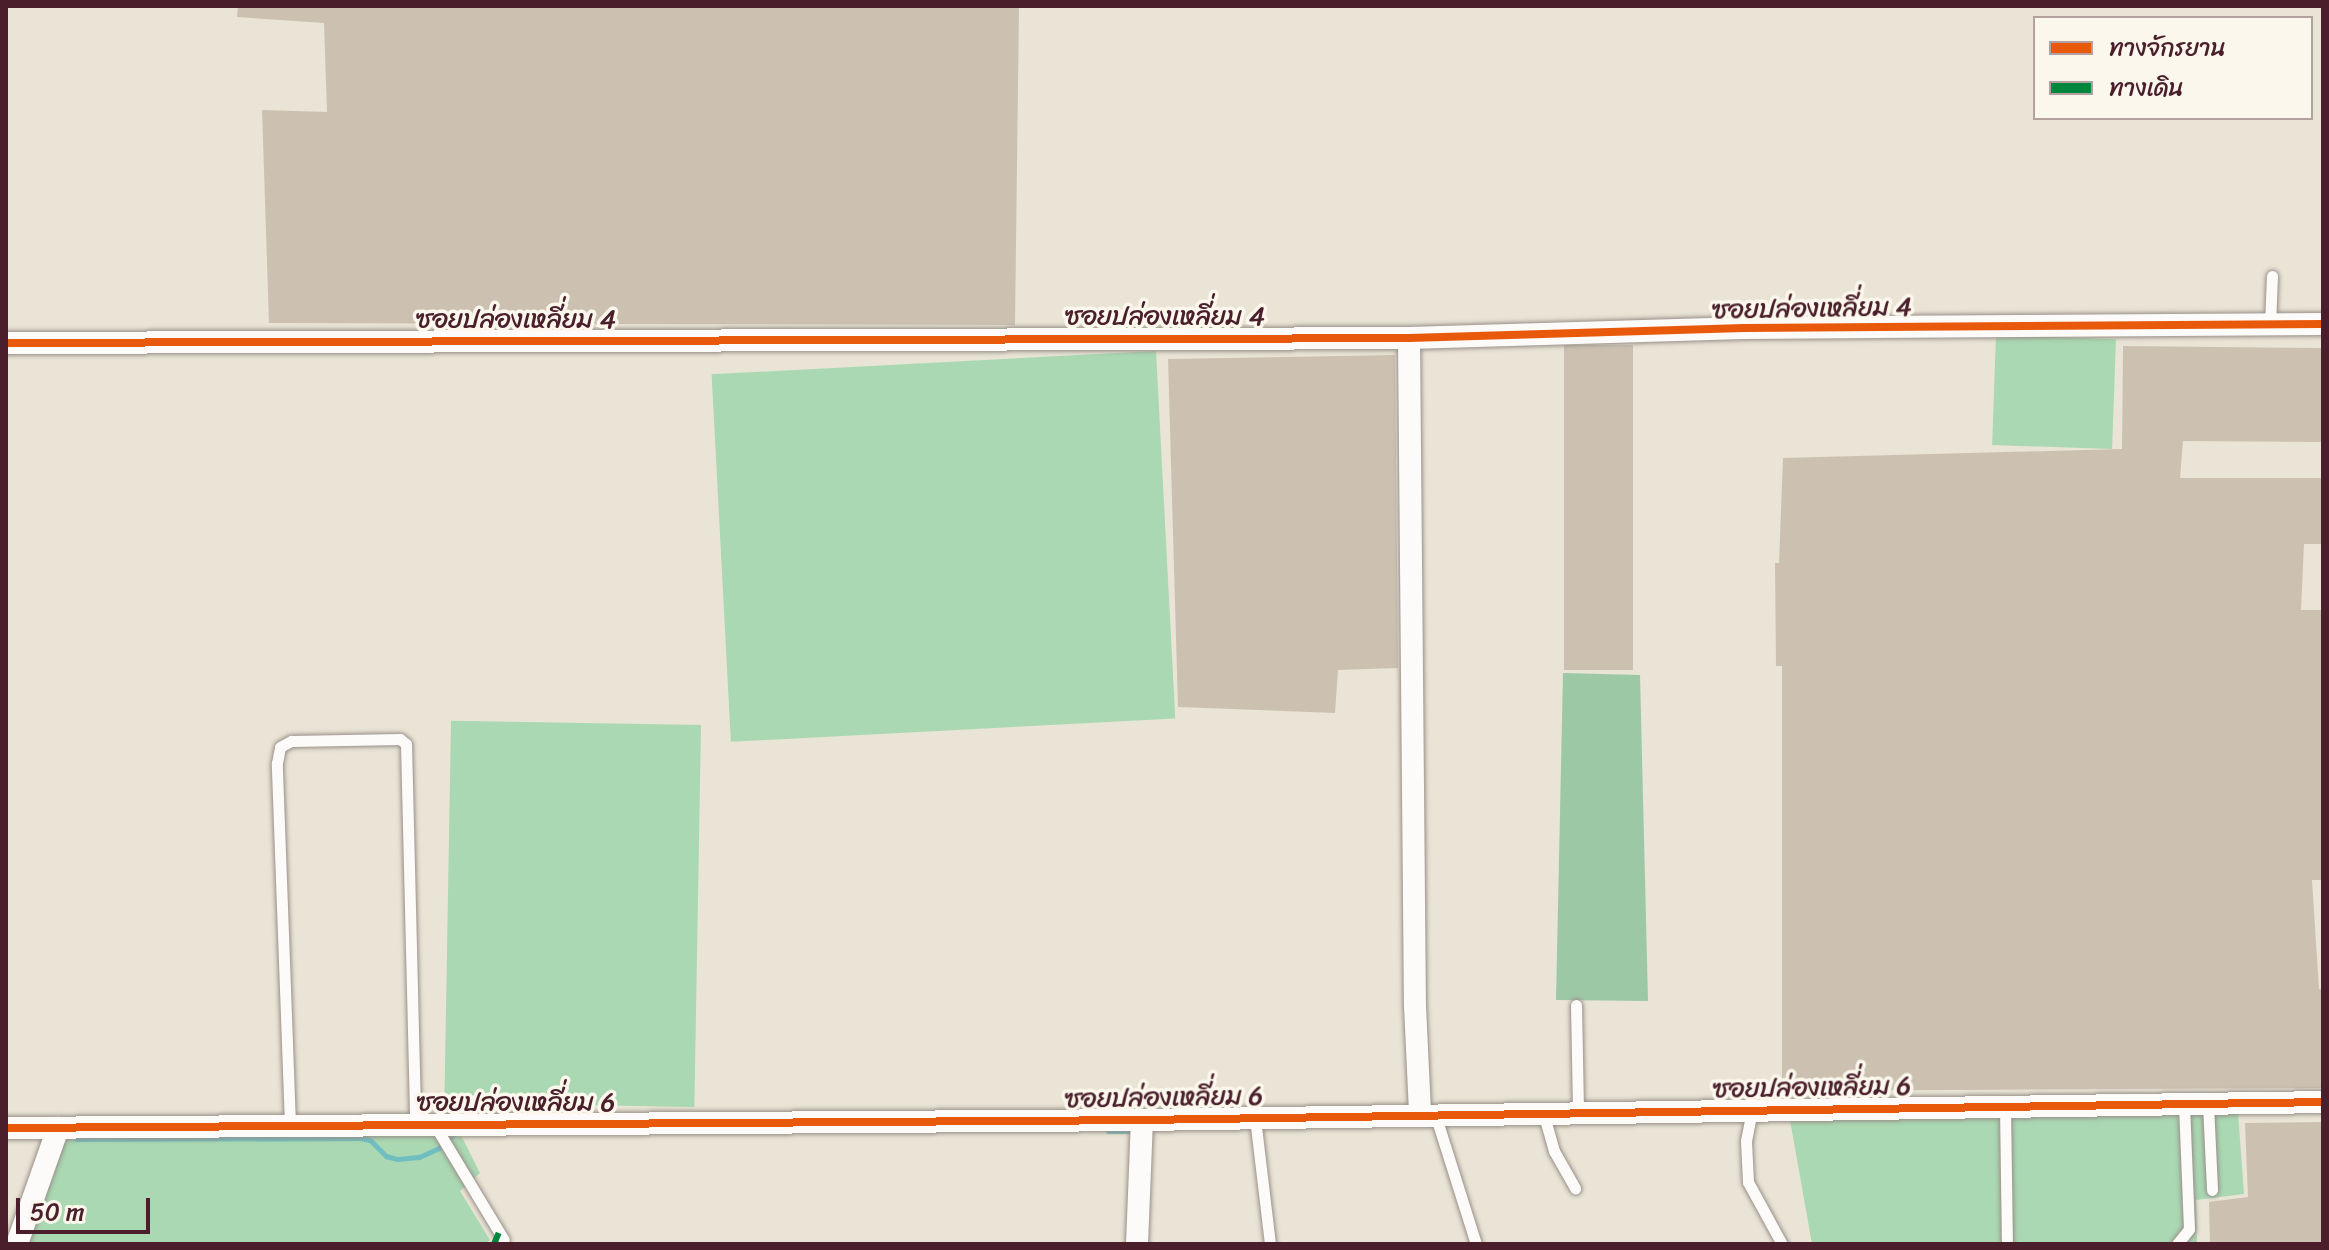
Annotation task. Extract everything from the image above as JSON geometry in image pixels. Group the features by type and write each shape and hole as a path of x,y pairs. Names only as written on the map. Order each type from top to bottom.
{"street":[{"name":"ซอยปล่องเหลี่ยม 4","path":"6,343 1409,338 1744,328 2323,324"},
{"path":"1409,338 1415,1006 1428,1113"},
{"name":"ซอยปล่องเหลี่ยม 6","path":"6,1128 1142,1120 1428,1113 2323,1102"},
{"path":"1137,1244 1142,1120"},
{"path":"17,1244 58,1128"}],"lane":[{"path":"2270,325 2272,276"},
{"path":"290,1125 277,763 280,747 291,741 400,739 406,744 425,1124 504,1240"},
{"path":"1576,1005 1578,1111"},
{"path":"2177,1244 2189,1229 2184,1104"},
{"path":"2208,1104 2212,1190"},
{"path":"2005,1106 2007,1244"},
{"path":"1752,1109 1746,1141 1748,1182 1782,1244"},
{"path":"1543,1112 1554,1151 1575,1188"},
{"path":"1428,1113 1476,1244"},
{"path":"1255,1117 1270,1244"}],"green space":[{"path":"1996,335 2116,339 2112,449 1992,445"},
{"path":"1156,351 1175,718 731,742 712,374"},
{"path":"1563,673 1640,675 1648,1001 1556,1000"},
{"path":"451,721 701,725 694,1107 444,1103"},
{"path":"2238,1113 2244,1194 2196,1200 2197,1244 1812,1244 1790,1120"},
{"path":"432,1129 462,1137 480,1173 460,1191 490,1240 486,1244 28,1244 58,1153 68,1136"}],"building":[{"path":"238,6 1019,6 1015,325 269,323 262,110 327,112 324,23 237,17"},
{"path":"1564,345 1633,345 1633,670 1564,670"},
{"path":"2123,346 2323,348 2323,442 2183,441 2180,478 2323,478 2323,544 2304,544 2301,610 2323,610 2323,880 2312,880 2319,989 2323,990 2323,1088 1782,1091 1782,666 1776,666 1775,563 1779,563 1783,458 2122,449"},
{"path":"1395,355 1398,668 1338,670 1335,713 1178,707 1168,359"},
{"path":"2323,1122 2323,1244 2210,1244 2209,1202 2248,1197 2245,1123"}],"waterway":[{"path":"1108,1131 1131,1131"},
{"path":"76,1139 361,1138 370,1140 386,1156 397,1159 419,1157 439,1148 455,1133"}],"marked path":[{"path":"494,1244 499,1232"}],"cycle path":[{"path":"6,343 1409,338 1744,328 2323,324"},
{"path":"6,1128 1142,1120 2323,1102"}]}
